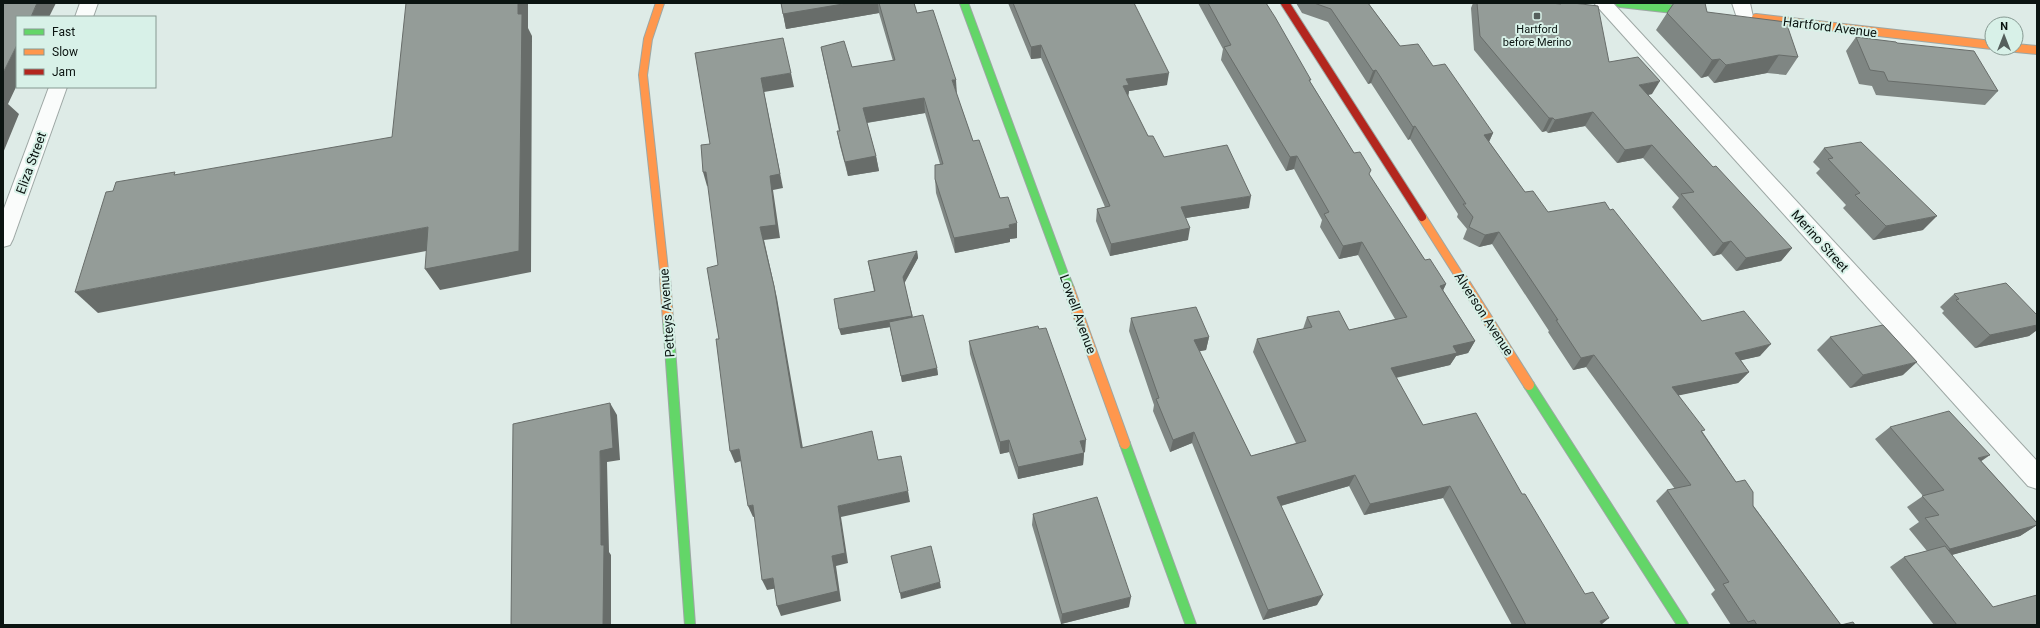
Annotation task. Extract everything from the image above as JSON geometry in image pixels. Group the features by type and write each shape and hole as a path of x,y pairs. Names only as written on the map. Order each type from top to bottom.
{"street":[{"path":"84,16 89,3"},
{"name":"Petteys Avenue","path":"660,3 651,22 643,75 664,274 690,625"},
{"name":"Lowell Avenue","path":"964,3 1191,625"},
{"name":"Alverson Avenue","path":"1285,3 1683,625"},
{"name":"Merino Street","path":"1603,3 2037,478"},
{"path":"1620,3 1713,14"},
{"name":"Hartford Avenue","path":"1741,12 1984,44"},
{"path":"2024,49 2037,50"},
{"name":"Eliza Street","path":"3,239 58,88"}],"building":[{"path":"3,3 37,3 31,16 16,16 16,47 3,73"},
{"path":"406,3 518,3 518,14 522,14 519,251 425,269 428,227 75,292 106,192 113,191 116,182 175,172 174,175 392,137"},
{"path":"781,3 849,3 783,14"},
{"path":"879,3 914,3 917,13 933,10 956,80 952,80 973,141 979,140 1000,198 1008,197 1017,223 1009,225 1010,228 954,238 935,179 935,165 943,164 924,98 863,108 876,156 845,162 837,131 840,131 821,47 844,41 852,67 895,60"},
{"path":"1013,3 1134,3 1169,73 1126,79 1129,85 1123,86 1148,136 1153,136 1164,157 1227,145 1251,196 1181,207 1190,228 1111,244 1097,209 1110,206 1041,45 1031,47"},
{"path":"1208,3 1266,3 1311,80 1309,80 1354,153 1360,152 1371,170 1369,174 1425,260 1430,259 1446,284 1440,286 1475,341 1453,346 1457,353 1391,368 1423,425 1476,413 1522,494 1525,494 1585,594 1593,592 1609,618 1600,621 1602,625 1526,625 1450,486 1370,504 1355,475 1277,497 1323,595 1268,610 1194,432 1173,440 1156,399 1159,398 1131,318 1196,307 1209,337 1194,340 1251,456 1306,441 1257,339 1312,327 1307,317 1339,311 1349,330 1407,317 1362,242 1343,246 1324,214 1329,212 1297,156 1290,157 1224,47 1231,45"},
{"path":"1314,3 1368,3 1400,46 1418,44 1433,66 1445,64 1493,133 1484,135 1525,192 1533,191 1548,212 1605,202 1610,210 1613,209 1702,321 1744,311 1771,344 1735,353 1749,372 1672,387 1705,430 1701,431 1736,482 1745,480 1753,492 1753,506 1841,625 1757,625 1754,620 1748,622 1723,584 1729,582 1667,490 1691,485 1594,355 1581,358 1556,320 1558,320 1499,232 1485,235 1469,227 1473,217 1463,204 1466,204 1415,126 1413,127 1376,70 1373,71 1331,9"},
{"path":"1477,3 1573,3 1598,6 1609,62 1638,57 1660,81 1639,85 1713,167 1716,166 1792,248 1746,258 1731,241 1723,243 1681,194 1694,192 1652,145 1625,150 1593,112 1555,120 1553,118 1549,118 1480,36"},
{"path":"1674,3 1705,3 1707,12 1786,22 1798,57 1779,55 1726,65 1720,59 1712,60 1667,13"},
{"path":"1856,37 1974,51 1998,91 1888,81 1884,72 1870,70"},
{"path":"783,38 791,73 761,78 780,174 770,176 776,225 760,227 774,286 801,448 872,431 878,460 901,456 908,491 838,506 845,553 832,556 838,591 777,606 773,578 762,580 753,505 748,506 739,449 730,451 716,339 719,339 707,268 718,265 706,172 703,172 701,145 710,144 695,53"},
{"path":"1861,142 1937,216 1886,226 1855,195 1860,193 1828,159 1833,158 1824,148"},
{"path":"917,251 903,277 912,316 839,329 834,299 875,291 868,261"},
{"path":"2006,283 2037,315 2037,325 1990,335 1956,300 1959,299 1954,294"},
{"path":"923,315 937,368 901,376 889,322"},
{"path":"1883,325 1917,362 1863,375 1830,337"},
{"path":"1038,326 1039,329 1046,328 1086,440 1080,441 1084,453 1018,467 1009,440 1000,442 969,341"},
{"path":"610,403 613,448 600,451 601,545 604,545 603,625 511,625 513,424"},
{"path":"1949,411 1990,455 1978,458 2037,523 2037,525 1950,549 1925,518 1939,515 1922,496 1944,490 1890,427"},
{"path":"1097,497 1131,597 1062,614 1033,514"},
{"path":"931,546 940,582 900,593 891,556"},
{"path":"1945,546 1993,607 2037,595 2037,625 1957,625 1904,557"},
{"path":"1853,622 1855,625 1841,625"}],"traffic: fast":[{"path":"964,3 1069,289"},
{"path":"1620,3 1700,12"},
{"path":"668,320 690,625"},
{"path":"1529,385 1683,625"},
{"path":"1125,444 1191,625"}],"traffic: slow":[{"path":"660,3 648,39 643,75 665,274 668,320"},
{"path":"1756,18 1984,44"},
{"path":"2024,49 2037,50"},
{"path":"1422,217 1529,385"},
{"path":"1069,289 1125,444"}],"traffic: jam":[{"path":"1285,3 1422,217"}],"place":[{"name":"Hartford before Merino","path":"1537,16"}]}
